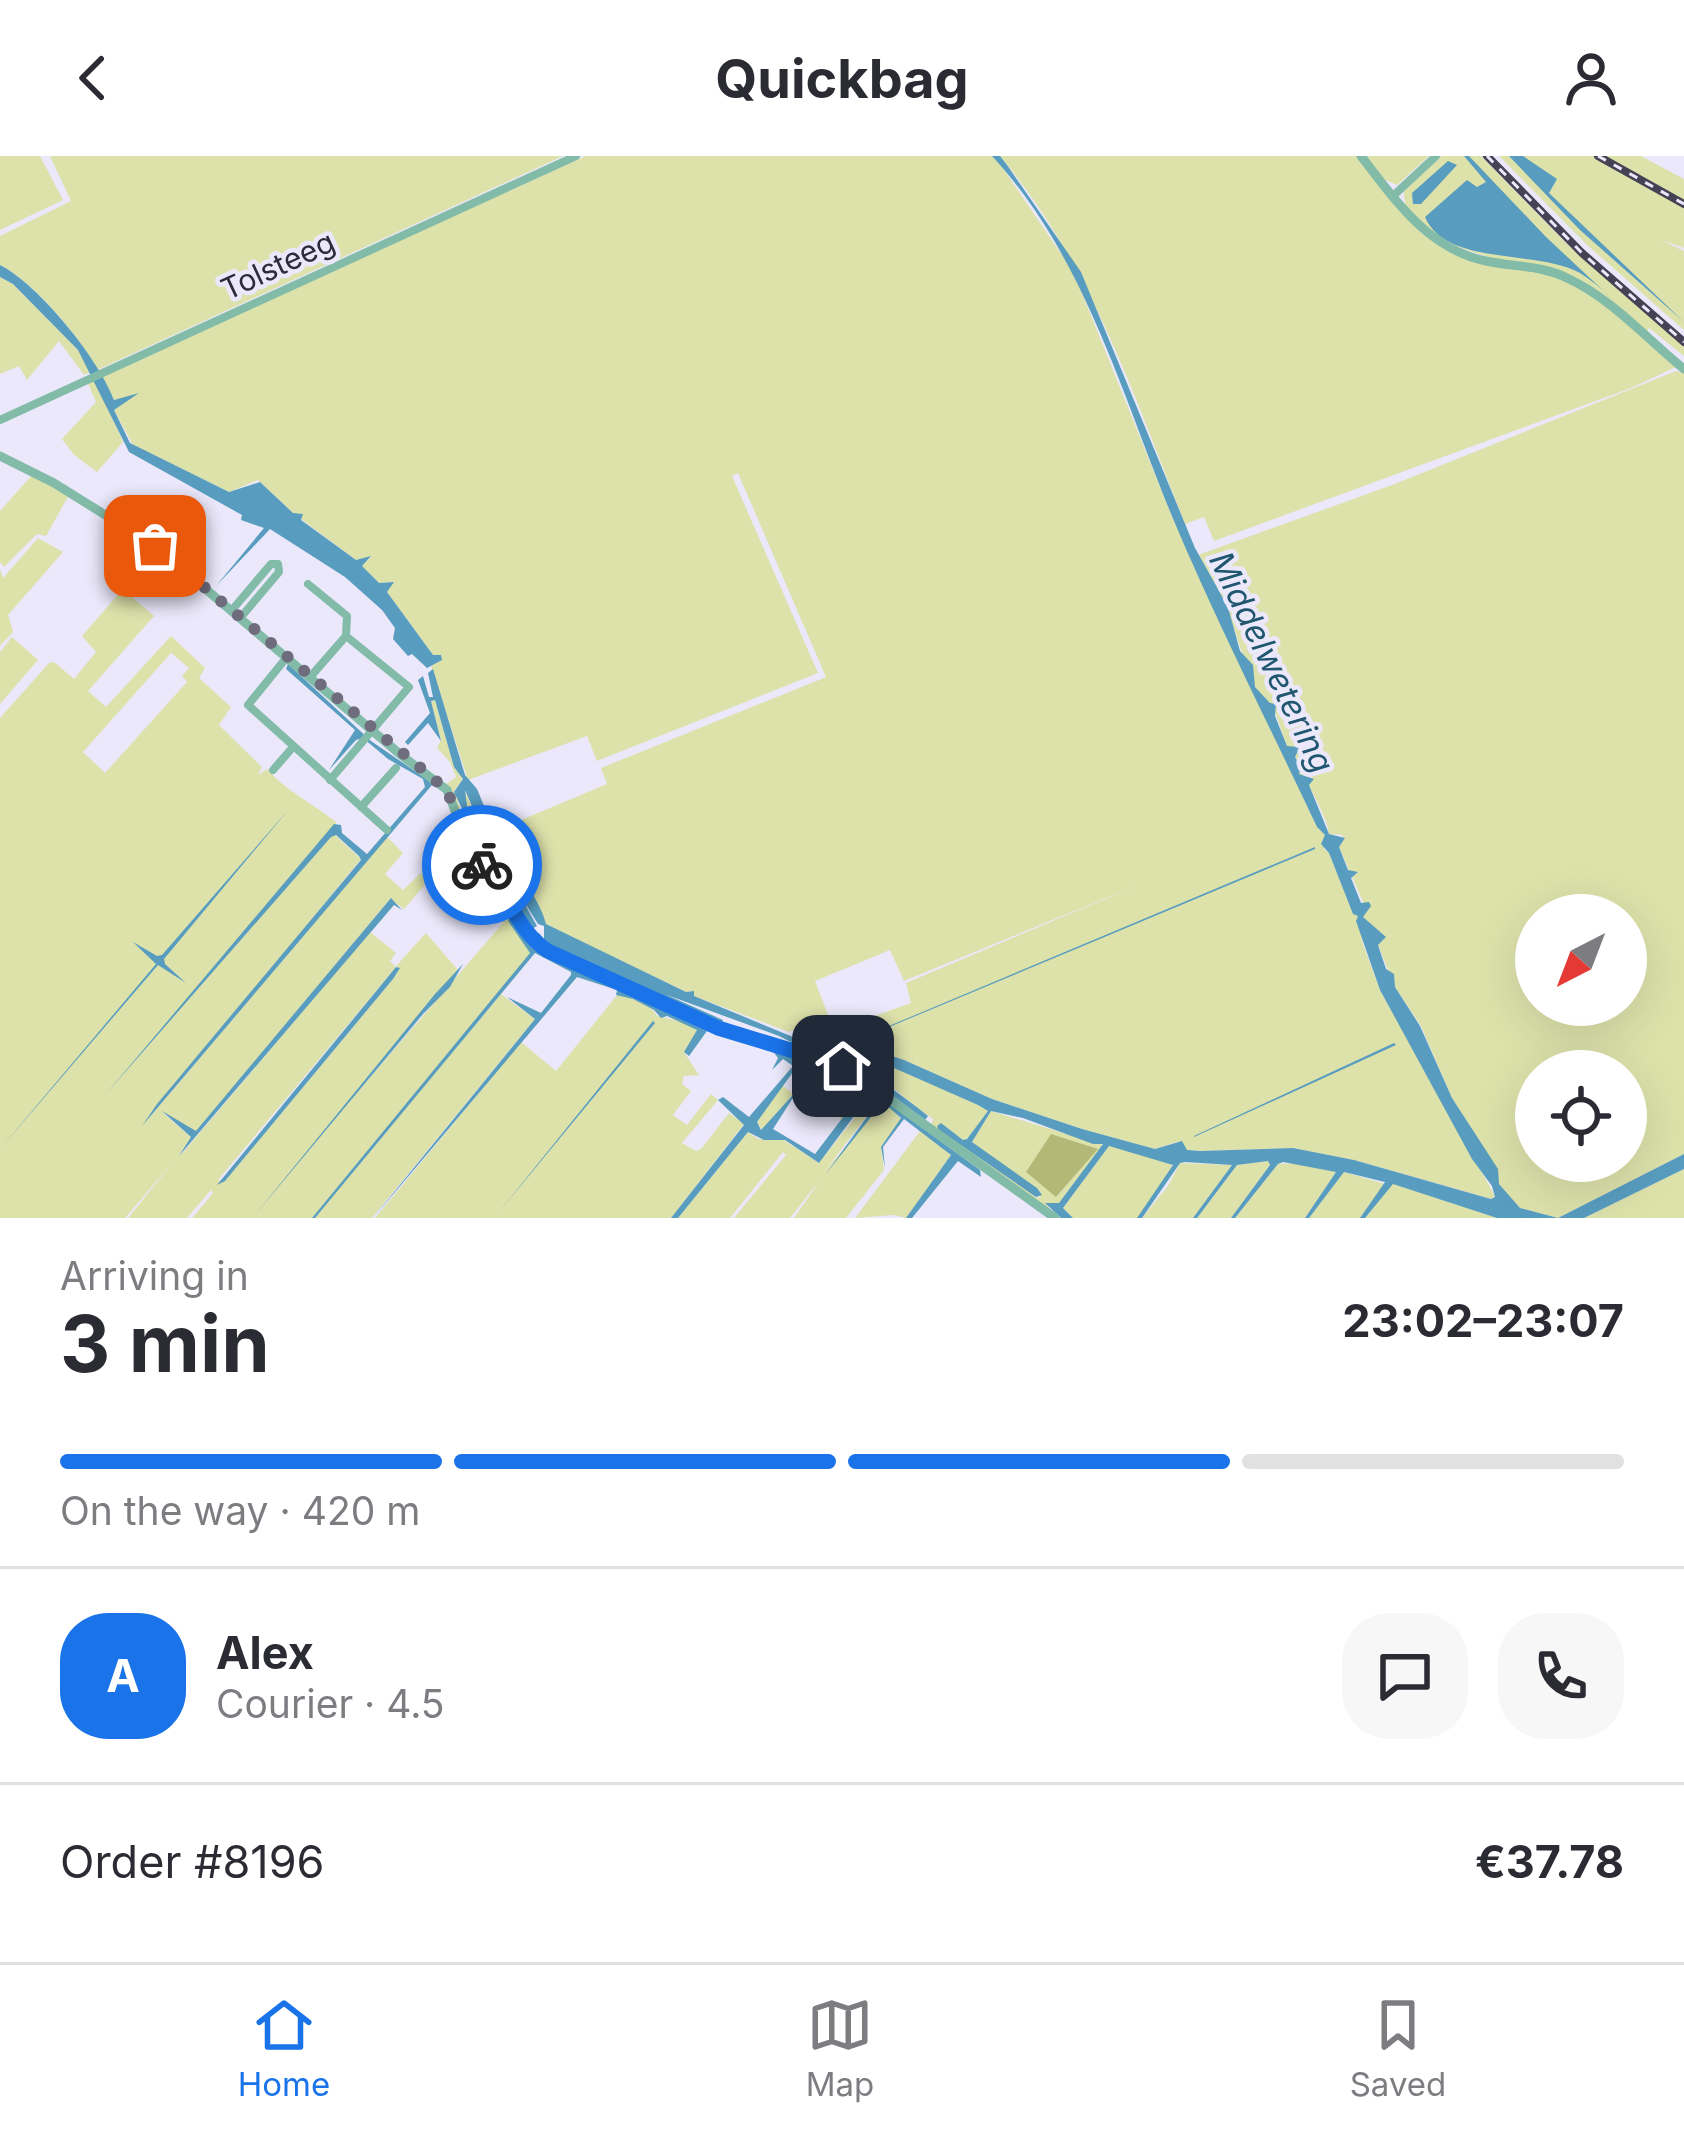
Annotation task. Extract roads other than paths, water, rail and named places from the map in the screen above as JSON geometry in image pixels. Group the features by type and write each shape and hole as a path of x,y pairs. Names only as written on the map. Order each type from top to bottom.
{"street":[{"name":"Tolsteeg","path":"0,420 576,156"},
{"path":"1361,156 1423,229 1454,250 1481,260 1546,270 1580,285 1684,369"},
{"path":"1393,196 1436,156"},
{"path":"0,455 140,536 311,676 368,736 447,790 469,848 501,885 529,936 542,948 718,1028 843,1066 1055,1218"},
{"path":"232,610 271,564 278,564 279,572 242,617"},
{"path":"308,584 347,616 346,636 311,676"},
{"path":"330,780 409,688 346,636"},
{"path":"288,656 248,705 387,830"},
{"path":"273,770 293,748"},
{"path":"361,807 395,768"}],"water":[{"path":"992,156 1000,156 1007,165 1081,272 1195,548 1228,607 1240,651 1253,665 1255,687 1276,704 1275,716 1287,746 1300,747 1295,757 1299,774 1314,779 1309,785 1329,834 1345,838 1339,847 1348,870 1358,872 1351,878 1361,903 1371,906 1363,917 1386,937 1378,945 1386,969 1394,974 1395,987 1420,1026 1452,1098 1498,1169 1499,1184 1520,1208 1558,1218 1497,1218 1393,1184 1360,1218 1385,1182 1344,1172 1305,1218 1336,1172 1283,1162 1231,1218 1270,1165 1268,1161 1237,1165 1197,1218 1193,1218 1232,1165 1180,1163 1142,1218 1137,1218 1173,1165 1109,1146 1063,1208 1073,1218 1061,1218 1045,1203 1059,1203 1103,1144 991,1111 972,1142 1037,1188 1042,1195 1036,1197 939,1130 941,1123 967,1139 988,1111 978,1105 894,1068 836,1053 851,1058 918,1108 928,1116 925,1120 844,1059 788,1046 791,1042 779,1036 667,995 723,1020 721,1025 545,945 535,936 539,933 544,939 544,926 518,892 537,926 530,930 511,894 515,886 508,872 494,857 504,873 501,877 475,845 468,827 472,823 493,855 465,790 465,815 454,792 463,779 454,767 435,700 431,701 441,741 428,723 408,745 405,742 430,713 418,680 423,676 429,697 433,697 428,673 433,669 465,775 477,789 492,825 501,826 495,833 546,924 686,992 694,991 694,996 793,1037 837,1022 817,1036 851,1042 992,1099 1155,1149 1182,1141 1187,1150 1200,1151 1293,1148 1495,1197 1380,990 1358,916 1321,844 1325,835 1317,827 1191,560 1077,283 1025,196"},
{"path":"1464,156 1608,295 1580,273 1562,266 1472,250 1436,233 1425,217 1467,180 1477,187 1486,182"},
{"path":"1509,156 1523,156 1557,179 1549,193 1684,322 1580,230"},
{"path":"1448,161 1457,165 1421,204 1413,204 1412,193"},
{"path":"0,265 66,324 114,400 139,393 114,410 130,443 229,492 260,482 293,513 303,514 301,520 356,560 371,556 362,566 379,583 394,582 387,592 433,655 441,655 442,660 427,668 412,654 408,656 393,639 395,628 382,610 345,577 270,529 216,586 264,528 241,520 242,515 129,452 78,350 13,284 0,277"},
{"path":"288,664 371,741 441,789 432,785 142,1126 361,860 336,835 105,1095 334,824 341,825 342,833 367,854 425,787 423,779 363,738 329,770 355,730 286,669"},
{"path":"289,809 164,959 186,983 158,965 0,1149 156,964 133,942 162,955"},
{"path":"1315,849 858,1040 858,1039"},
{"path":"391,898 402,910 394,905 179,1156 191,1137 162,1111 196,1131"},
{"path":"510,915 526,941 541,953 707,1031 689,1056 684,1052 697,1030 667,1016 661,1018 633,999 616,995 617,990 577,977 373,1218 535,1019 507,997 541,1013 571,975 535,953 312,1218 530,953 508,921"},
{"path":"463,964 450,987 254,1216 435,994"},
{"path":"396,967 400,968 393,979 217,1185"},
{"path":"653,1021 655,1023 494,1218"},
{"path":"1396,1045 1194,1137 1194,1136"},
{"path":"772,1050 801,1061 757,1122 761,1130 800,1087 773,1129 815,1154 866,1087 980,1170 981,1177 958,1161 912,1218 906,1218 951,1155 904,1119 883,1147 885,1168 881,1147 901,1118 883,1102 825,1175 877,1103 869,1096 819,1163 785,1140 764,1140 748,1132 678,1218 671,1218 744,1125 718,1100 723,1097 749,1117 793,1066 783,1059 772,1070 778,1058"},
{"path":"1684,1154 1684,1169 1584,1218 1558,1218 1629,1182 1647,1182 1647,1173"}],"railway":[{"path":"1487,156 1582,253 1684,342"},
{"path":"1598,156 1684,204"}],"water label":[{"name":"Middelwetering","path":"1272,662"}]}
